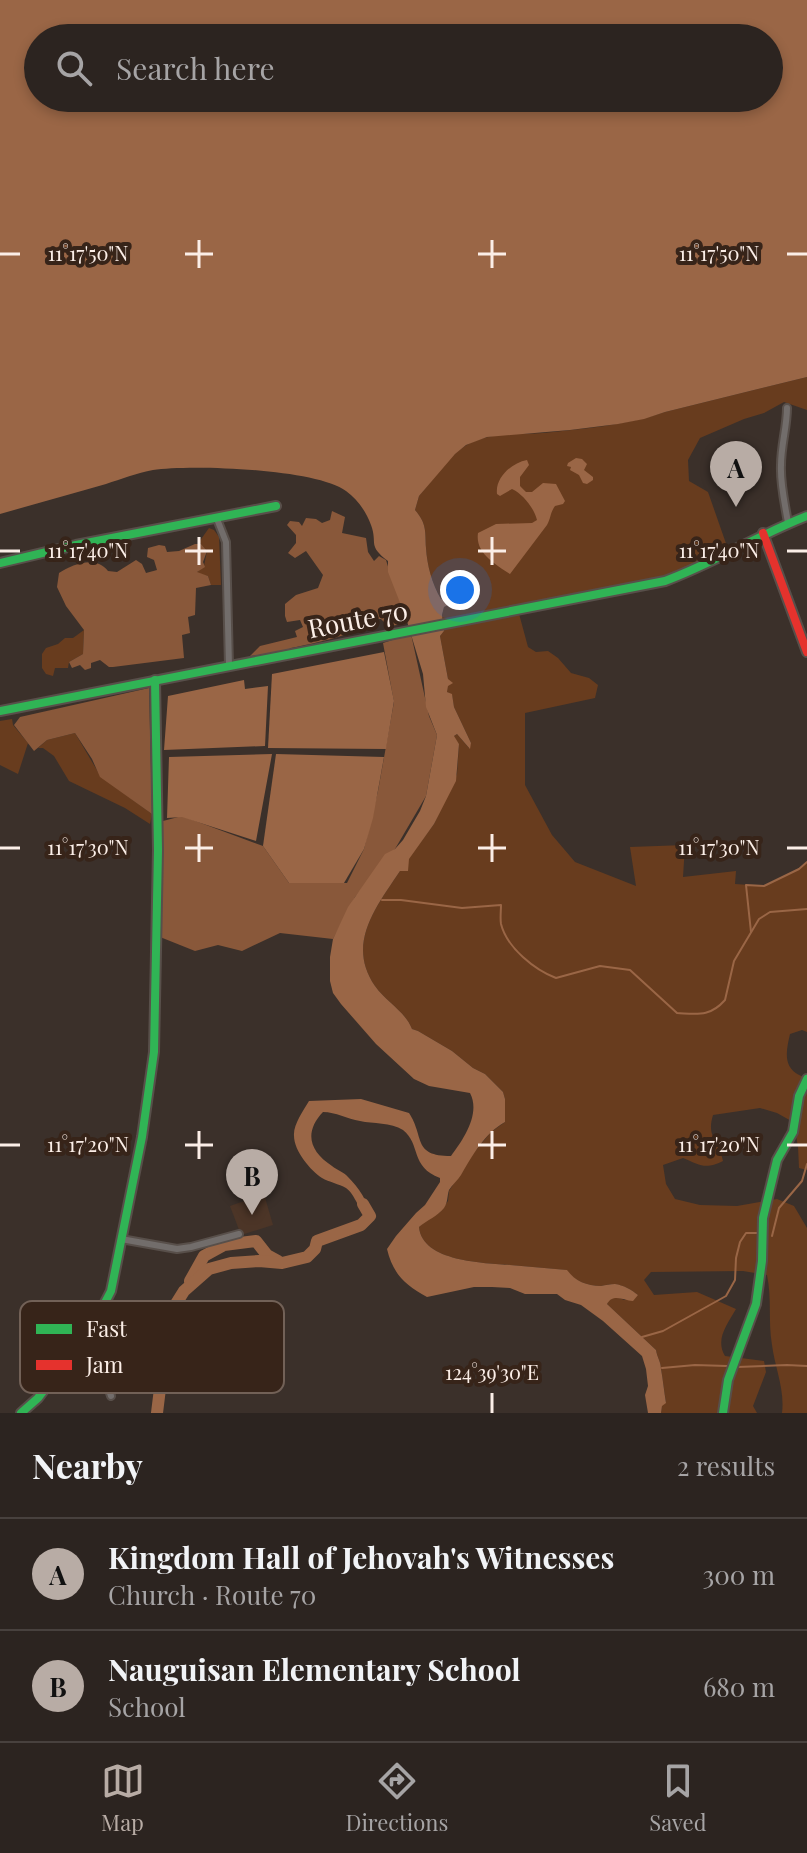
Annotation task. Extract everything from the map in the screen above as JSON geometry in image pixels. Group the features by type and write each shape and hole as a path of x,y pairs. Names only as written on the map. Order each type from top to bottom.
{"main road":[{"path":"0,563 276,506"},
{"name":"Route 70","path":"0,711 665,581 692,572 763,533 807,516"},
{"path":"763,533 807,652"},
{"path":"105,1301 111,1291 142,1137 154,1052 158,850 155,680"},
{"path":"723,1413 728,1380 756,1304 762,1261 763,1218 777,1160 793,1132 799,1096 807,1079"},
{"path":"21,1413 42,1393"}],"street":[{"path":"787,408 780,468 788,523"},
{"path":"217,519 226,542 229,666"},
{"path":"121,1239 177,1249 239,1234"}],"shaded area":[{"path":"0,0 807,0 807,377 618,424 487,437 466,445 455,454 419,496 415,510 425,528 433,581 441,599 457,601 444,607 444,631 440,636 448,679 453,683 448,686 447,692 452,694 454,707 471,743 470,749 457,734 454,736 459,744 456,781 434,824 409,859 408,871 400,871 382,898 364,941 363,955 375,986 405,1017 412,1029 485,1074 503,1092 505,1099 505,1122 491,1132 480,1146 449,1190 444,1208 419,1227 423,1239 443,1254 456,1258 567,1270 586,1284 618,1285 636,1293 638,1295 633,1301 615,1298 607,1304 656,1350 666,1403 661,1413 648,1413 645,1395 648,1386 642,1356 581,1305 557,1294 525,1294 510,1288 492,1287 474,1287 427,1297 401,1278 387,1249 425,1205 440,1182 440,1178 424,1168 403,1130 323,1112 313,1127 314,1148 356,1185 370,1216 346,1188 313,1171 295,1142 295,1127 309,1101 361,1099 409,1113 421,1144 430,1153 439,1155 451,1156 472,1118 470,1093 429,1086 414,1079 376,1044 341,1004 333,993 330,981 333,939 348,907 385,854 403,840 420,811 426,796 437,735 426,707 423,674 388,572 388,561 375,548 367,515 346,491 331,484 282,473 171,468 147,471 0,514"},
{"path":"807,377 807,410 784,402 700,438 688,460 689,481 708,492 729,552 692,572 518,610 528,647 536,652 548,651 571,673 589,678 598,685 595,698 525,713 525,785 552,835 575,862 636,886 630,847 685,845 683,877 736,871 735,884 764,886 807,862 807,1032 802,1030 790,1034 787,1055 790,1067 807,1078 807,1170 799,1168 793,1122 760,1108 713,1115 712,1134 723,1161 707,1166 683,1158 663,1165 666,1184 675,1199 700,1205 737,1206 777,1199 794,1206 807,1228 807,1413 782,1413 781,1387 771,1336 767,1275 743,1271 651,1272 644,1280 654,1295 697,1292 736,1309 723,1332 722,1350 725,1356 764,1361 766,1372 753,1406 757,1413 661,1413 662,1405 666,1402 656,1350 607,1304 612,1298 624,1300 638,1295 636,1293 617,1285 586,1284 566,1270 456,1258 431,1247 423,1239 419,1227 440,1212 471,1156 491,1132 505,1122 505,1099 503,1092 485,1074 412,1029 405,1017 375,986 363,955 364,941 374,912 400,871 408,871 408,859 434,824 457,774 459,744 453,737 457,734 469,748 471,743 454,707 452,695 447,692 448,679 440,636 444,631 444,607 456,600 441,599 435,587 430,574 425,528 415,510 419,496 446,462 474,441 636,420"},
{"path":"576,458 587,464 584,470 593,477 587,484 567,466"},
{"path":"527,460 529,465 520,477 520,486 526,492 532,492 543,483 556,484 565,501 555,506 547,525 510,574 483,552 478,533 496,524 532,523 537,520 528,502 516,491 512,489 500,496 497,494 505,472"},
{"path":"332,511 345,517 342,533 366,538 368,552 374,561 379,556 386,560 406,624 388,626 381,619 373,619 335,638 278,653 250,656 260,646 297,637 295,631 303,627 300,620 287,622 285,604 296,595 318,588 323,575 306,551 295,558 288,553 296,543 296,535 287,525 290,521 299,522 302,526 306,518 322,523 330,520"},
{"path":"209,528 219,537 221,585 211,585 208,576 196,573 204,566 207,551 199,542"},
{"path":"201,544 207,551 203,562 205,567 197,572 208,576 211,585 196,588 195,615 188,617 190,633 182,635 184,658 113,667 100,660 91,663 91,668 85,670 80,665 72,668 69,662 83,654 84,630 66,606 57,587 59,573 77,564 91,562 117,572 136,560 146,573 157,570 154,560 147,557 148,548 159,545 165,546 167,552 179,551"},
{"path":"84,630 83,654 69,662 68,668 55,668 53,676 46,674 42,668 42,654 46,648 65,638 73,638"},
{"path":"411,634 429,716 437,735 426,796 395,849 355,897 333,939 280,933 242,951 218,945 195,951 160,937 163,821 182,816 263,846 289,883 347,883 364,849 394,702 383,643"},
{"path":"384,652 394,701 386,749 268,748 272,674"},
{"path":"244,680 245,689 268,686 265,746 164,750 168,696"},
{"path":"149,688 152,814 100,777 75,733 47,740 34,751 14,725 20,717"},
{"path":"12,719 13,725 28,743 18,774 0,765 0,721"},
{"path":"75,733 98,772 152,814 150,824 125,808 69,781 54,756 38,748 47,740"},
{"path":"272,754 256,841 182,817 167,818 169,757"},
{"path":"276,754 384,757 364,849 344,883 289,883 263,846"},
{"path":"264,1194 273,1225 241,1235 230,1206"}],"waterway":[{"path":"751,932 746,885 764,886 807,862"},
{"path":"382,900 462,908 501,905 504,933 523,957 539,970 556,978 600,966 630,970 677,1013 691,1014 709,1012 725,1000 734,961 759,919 770,912 807,909"},
{"path":"772,1236 779,1208 802,1181 807,1164"},
{"path":"178,1301 184,1291 209,1269 231,1263 282,1263 307,1257 315,1249 317,1241 361,1225 370,1216 363,1204"},
{"path":"642,1337 663,1331 726,1296 735,1280 740,1242 746,1233 758,1233"},
{"path":"190,1281 204,1256 224,1245 256,1241 267,1255 278,1261"},
{"path":"662,1368 727,1366"},
{"path":"737,1367 807,1366"},
{"path":"157,1413 159,1393"}],"traffic: fast":[{"path":"0,563 276,506"},
{"path":"0,711 665,581 807,516"},
{"path":"106,1301 111,1291 142,1137 154,1052 158,850 155,680"},
{"path":"723,1413 728,1380 756,1304 762,1261 763,1218 777,1160 793,1132 799,1096 807,1079"},
{"path":"21,1413 42,1393"}],"traffic: jam":[{"path":"763,533 807,652"}],"place":[{"name":"Kingdom Hall of Jehovah's Witnesses","path":"736,507"},
{"name":"Nauguisan Elementary School","path":"252,1215"}]}
